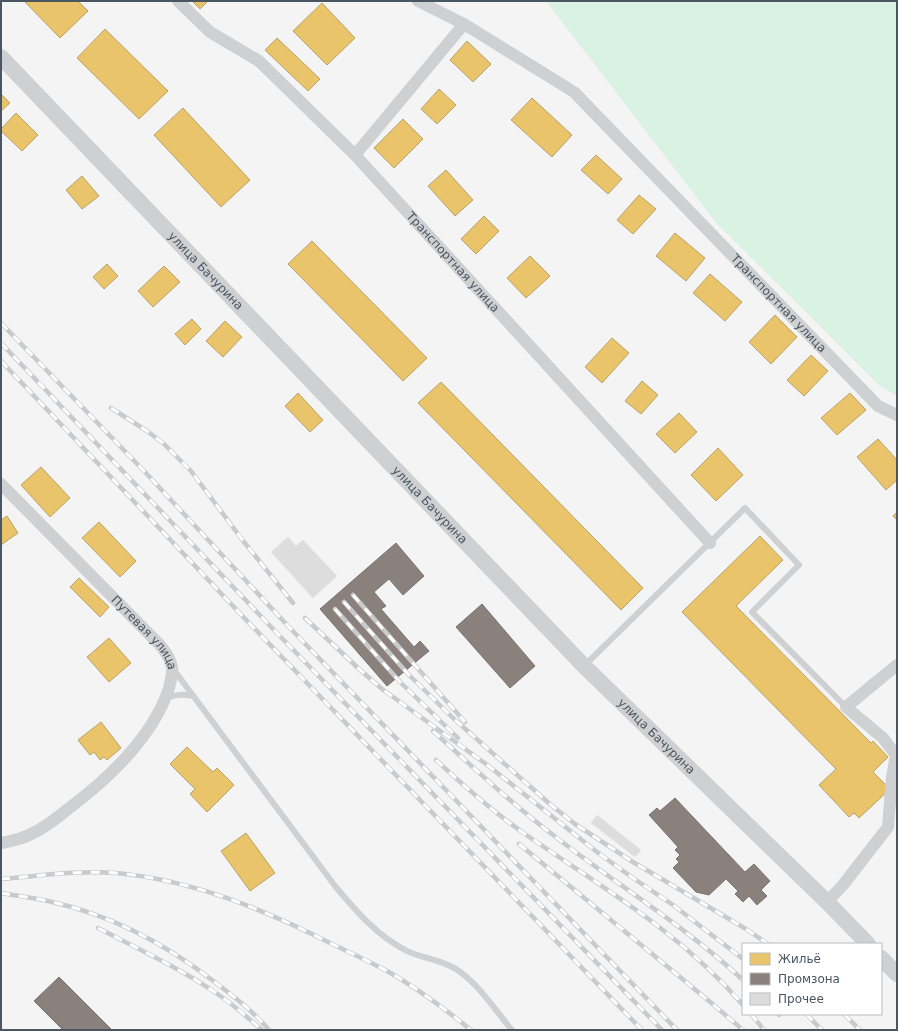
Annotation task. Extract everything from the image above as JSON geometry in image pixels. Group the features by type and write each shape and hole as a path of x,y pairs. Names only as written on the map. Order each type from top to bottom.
{"street":[{"name":"Транспортная улица","path":"178,1 210,32 259,61 355,155 710,543"},
{"name":"Транспортная улица","path":"418,1 464,24 574,92 878,406 897,415"},
{"path":"355,155 464,24"},
{"name":"улица Бачурина","path":"1,57 584,666 827,902 867,943"},
{"name":"Путевая улица","path":"1,484 161,646 169,656 173,669 165,699 132,752 100,783 74,805 38,830 17,840 1,843"},
{"path":"827,902 843,885 888,827 892,777 896,755 883,738 846,706 897,666"},
{"path":"882,959 897,974"}],"lane":[{"path":"584,666 745,508 799,565 752,612 846,706"},
{"path":"173,669 335,886 359,915 374,930 408,951 448,964 458,970 479,988 512,1030"},
{"path":"165,699 181,694 193,696"}],"green space":[{"path":"546,1 897,1 897,396 881,387 717,224"}],"building: Жильё":[{"path":"24,1 78,1 88,11 60,38"},
{"path":"192,1 208,1 200,9"},
{"path":"322,3 355,38 327,65 293,31"},
{"path":"105,29 168,91 139,119 77,58"},
{"path":"277,38 320,79 308,91 265,50"},
{"path":"467,41 491,64 473,82 450,60"},
{"path":"439,89 456,105 437,124 421,109"},
{"path":"1,94 10,103 1,111"},
{"path":"532,98 572,135 552,157 511,120"},
{"path":"183,108 250,180 221,207 154,135"},
{"path":"16,113 38,135 22,151 1,131 1,129"},
{"path":"403,119 423,139 394,168 374,148"},
{"path":"596,155 622,179 608,194 581,170"},
{"path":"446,170 473,200 455,216 428,186"},
{"path":"82,176 99,196 82,209 66,190"},
{"path":"639,195 656,209 633,234 617,220"},
{"path":"484,216 499,231 476,254 461,239"},
{"path":"675,233 705,258 686,281 656,256"},
{"path":"312,241 427,358 403,381 288,264"},
{"path":"530,256 550,276 526,298 507,278"},
{"path":"107,264 118,276 104,289 93,277"},
{"path":"164,266 180,282 153,307 138,291"},
{"path":"710,274 742,302 725,321 693,293"},
{"path":"775,315 797,337 771,364 749,342"},
{"path":"192,319 201,329 185,345 175,334"},
{"path":"225,321 242,337 223,357 206,341"},
{"path":"612,338 629,353 602,383 585,367"},
{"path":"811,355 828,371 804,396 787,380"},
{"path":"642,381 658,395 641,414 625,401"},
{"path":"441,382 643,588 621,610 418,403"},
{"path":"298,393 323,420 310,432 285,406"},
{"path":"850,393 866,410 837,435 821,418"},
{"path":"679,413 697,432 675,453 656,434"},
{"path":"878,439 897,460 897,480 886,490 857,457"},
{"path":"718,448 743,475 716,501 691,475"},
{"path":"41,467 70,498 50,517 21,485"},
{"path":"897,512 897,520 893,516"},
{"path":"7,516 18,533 1,545 1,520"},
{"path":"99,522 136,561 120,577 82,538"},
{"path":"760,536 783,560 736,606 871,743 873,741 888,757 873,772 890,789 859,818 854,813 849,817 819,785 836,769 682,612"},
{"path":"79,578 109,607 100,617 70,587"},
{"path":"109,638 131,663 109,682 87,657"},
{"path":"101,722 121,748 107,760 104,757 100,760 94,752 90,755 78,740"},
{"path":"187,747 213,772 217,768 234,785 207,812 190,794 195,789 170,764"},
{"path":"246,833 275,873 250,891 221,851"}],"building: Промзона":[{"path":"396,543 424,576 403,595 389,579 374,592 386,606 381,609 414,647 420,641 429,651 387,686 320,609"},
{"path":"482,604 535,666 510,688 456,627"},
{"path":"675,798 745,872 754,864 770,881 761,890 767,896 757,905 749,896 743,902 735,894 738,891 726,879 709,895 696,892 673,868 679,862 676,859 680,855 675,850 678,847 649,815 657,808 660,811"},
{"path":"59,977 112,1030 63,1030 34,1001"}],"building: Прочее":[{"path":"288,537 296,546 303,540 337,576 313,598 271,552"},
{"path":"597,815 641,850 635,857 591,823"}],"railway":[{"path":"1,323 145,472 289,627 677,1030"},
{"path":"1,343 274,630 662,1030"},
{"path":"1,361 251,625 642,1030"},
{"path":"111,408 163,443 191,471 244,542 293,603"},
{"path":"353,595 465,722"},
{"path":"344,602 409,675 453,718 551,805 575,824 633,862 746,929 767,943"},
{"path":"335,609 401,683 458,738"},
{"path":"305,618 382,689 486,764 597,852 673,905 742,958"},
{"path":"433,731 525,813 580,856 699,942 742,979"},
{"path":"436,760 513,826 640,912 667,933 719,979 742,1004"},
{"path":"519,844 743,1030"},
{"path":"1,879 101,872 144,877 199,889 279,919 366,960 409,984 471,1030"},
{"path":"1,893 46,901 74,908 136,932 175,954 212,980 235,997 269,1030"},
{"path":"98,928 160,960 205,986 230,1003 262,1030"},
{"path":"752,1015 764,1030"},
{"path":"807,1015 822,1030"},
{"path":"845,1015 860,1030"}]}
